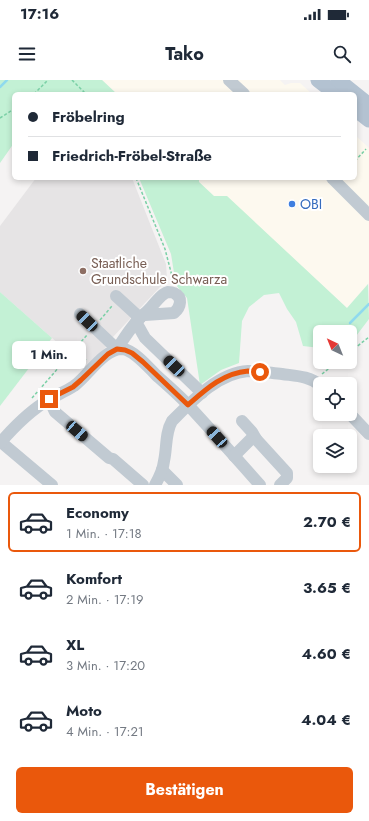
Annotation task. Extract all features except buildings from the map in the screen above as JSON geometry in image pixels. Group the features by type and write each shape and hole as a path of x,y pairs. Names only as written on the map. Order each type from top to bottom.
{"main road":[{"path":"318,80 333,92"},
{"path":"338,80 353,92"},
{"path":"357,95 369,105"},
{"path":"357,111 369,120"}],"street":[{"path":"229,80 242,92"},
{"path":"334,180 369,214"},
{"path":"52,485 0,443 17,426 49,399 73,387 108,354 117,349 140,318 164,294 170,292 179,297 180,305 178,310 169,314 140,318"},
{"path":"117,297 140,318 145,338 202,393"},
{"path":"80,314 117,349 132,353 143,362 188,405 234,456 254,483"},
{"path":"155,485 164,463 167,435 172,421 202,393 222,379 234,374 248,371 307,377 313,380"},
{"path":"49,399 56,412 109,458 113,459 144,485"},
{"path":"242,421 287,473 287,478 280,485"},
{"path":"357,421 369,434"},
{"path":"234,456 252,438 256,439"},
{"path":"162,470 177,485"}],"path":[{"path":"36,92 48,80"},
{"path":"72,80 84,92"},
{"path":"0,118 12,110"},
{"path":"357,159 366,149"},
{"path":"137,180 165,249 172,276 170,292"},
{"path":"28,402 94,327 117,297"},
{"path":"357,346 369,337"},
{"path":"74,350 94,367"},
{"path":"319,377 329,369"}],"shaded area":[{"path":"102,80 280,80 285,85 300,83 310,92 115,92"},
{"path":"357,137 369,148 369,283 347,308 227,197 214,196 199,182 199,180 357,180"},
{"name":"Staatliche Grundschule Schwarza","path":"34,180 133,180 166,264 167,279 86,368 0,292 0,226"}],"green space":[{"path":"0,80 102,80 115,92 12,92 12,146 0,163"},
{"path":"140,180 199,180 199,182 214,196 227,196 347,308 368,284 369,319 357,335 357,325 313,325 313,347 303,346 296,322 279,293 264,295 249,307 242,321 239,363 221,370 200,385 187,298 176,285 171,254"},
{"path":"0,292 52,338 0,406"}],"waterway":[{"path":"0,87 7,80"},
{"path":"350,323 369,304"}],"place":[{"name":"OBI","path":"292,204"},
{"name":"Staatliche Grundschule Schwarza","path":"83,271"}],"route":[{"path":"49,399 73,387 104,357 117,349 132,353 188,405 222,379 234,374 248,371 260,372"}]}
